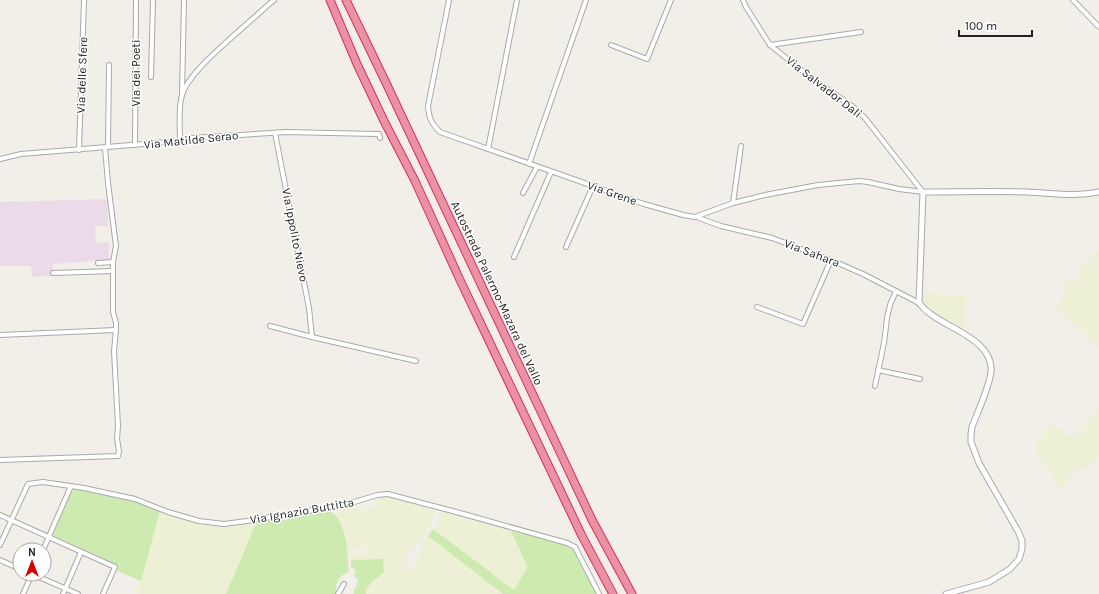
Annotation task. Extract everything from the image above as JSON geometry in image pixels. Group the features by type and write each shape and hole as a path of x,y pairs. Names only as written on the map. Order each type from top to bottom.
{"highway":[{"path":"330,0 357,64 384,121 415,181 460,280 582,536 613,594"},
{"name":"Autostrada Palermo-Mazara del Vallo","path":"346,0 592,520 632,594"}],"street":[{"name":"Via delle Sfere","path":"79,150 84,0"},
{"name":"Via dei Poeti","path":"135,145 136,0"},
{"path":"151,77 153,0"},
{"path":"180,141 184,0"},
{"path":"182,95 187,84 202,66 274,0"},
{"name":"Via Grene","path":"449,0 428,106 429,117 433,125 440,132 551,172 683,216 695,217 734,203 765,195 818,185 868,182 899,189 922,192"},
{"path":"488,149 517,0"},
{"path":"528,164 586,0"},
{"path":"610,45 647,59 671,0"},
{"name":"Via Salvador Dalì","path":"743,0 770,45 810,77 852,106 865,118 922,192"},
{"path":"1073,0 1099,27"},
{"path":"770,45 861,32"},
{"path":"0,460 118,456 114,352 116,323 113,312 113,262 116,246 108,183 107,147 109,137 109,65"},
{"name":"Via Matilde Serao","path":"0,158 21,154 180,141 191,138 275,132 379,134 380,138"},
{"name":"Via Ippolito Nievo","path":"275,132 309,308 312,337"},
{"path":"734,203 741,146"},
{"path":"523,193 537,167"},
{"path":"514,257 551,172"},
{"path":"566,247 593,186"},
{"path":"946,594 989,582 1010,569 1019,559 1022,549 1022,541 1019,532 979,464 972,448 972,427 991,373 990,358 977,342 928,312 919,303 922,192 1030,192 1065,195 1099,192"},
{"name":"Via Sahara","path":"699,218 721,226 772,238 831,260 863,274 919,303"},
{"path":"757,307 803,324 831,260"},
{"path":"98,263 113,262"},
{"path":"54,273 113,271"},
{"path":"875,386 884,343 887,318 890,305 896,291"},
{"path":"270,326 416,361"},
{"path":"0,335 116,330"},
{"path":"878,370 920,379"},
{"name":"Via Ignazio Buttitta","path":"11,520 28,484 43,482 135,499 168,512 200,521 224,524 332,507 348,504 377,495 388,494 567,543 575,547 599,594"},
{"path":"46,542 71,486"},
{"path":"0,515 115,567 103,594"},
{"path":"0,545 11,520"},
{"path":"63,594 82,552"},
{"path":"0,560 12,565"},
{"path":"23,594 28,582"},
{"path":"51,582 78,594"},
{"path":"338,594 344,584"}],"shaded area":[{"path":"107,199 108,226 95,226 96,243 109,242 109,260 53,264 53,276 32,277 31,266 0,266 0,202"}],"green space":[{"path":"1099,252 1099,347 1056,308 1067,292 1060,286 1066,280 1081,280 1079,264 1093,261 1093,253"},
{"path":"924,293 966,296 965,331 926,306 924,301"},
{"path":"1099,407 1099,456 1089,466 1077,469 1061,488 1044,466 1035,446 1052,424 1074,439"},
{"path":"78,488 109,494 140,503 160,511 141,581 117,571 119,566 53,535 71,492"},
{"path":"375,498 392,498 435,510 431,524 422,538 400,561 411,571 419,556 423,542 428,536 503,594 366,594 366,589 377,579 383,559 351,560 349,551 353,551 357,555 365,554 365,549 368,546 359,546 356,548 346,549 345,535 337,518 337,508 358,503 360,513 363,513 364,509 374,509 374,506 376,506"},
{"path":"329,510 335,515 344,531 347,552 349,572 340,578 337,583 335,594 226,594 257,521"},
{"path":"160,511 184,520 206,525 226,526 257,521 226,594 137,594"},
{"path":"440,511 511,531 527,566 514,590 433,529 438,520"},
{"path":"433,529 514,590 527,566 511,531 544,538 561,544 574,551 597,594 503,594 428,536"},
{"path":"383,559 384,572 372,582 366,591 366,594 354,594 358,581 354,575 356,570 351,567 351,560"}]}
